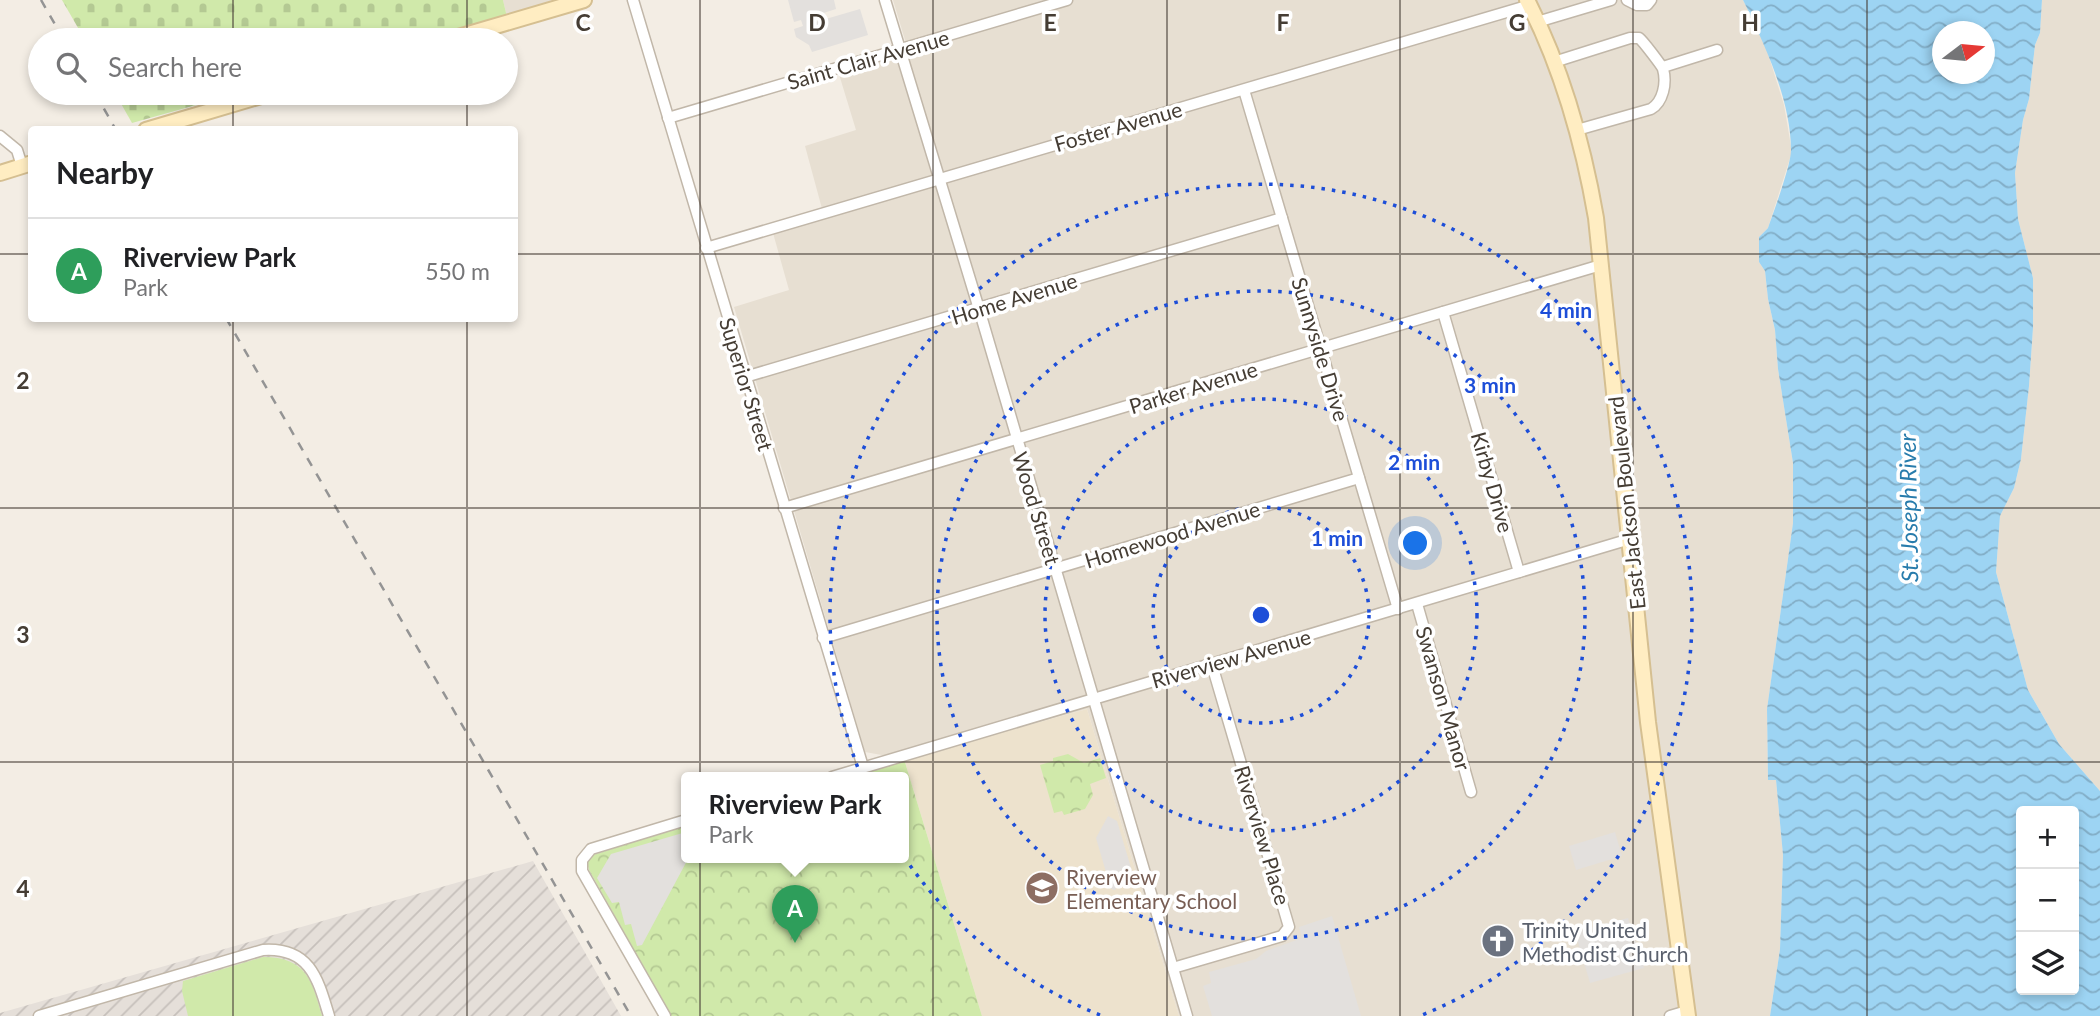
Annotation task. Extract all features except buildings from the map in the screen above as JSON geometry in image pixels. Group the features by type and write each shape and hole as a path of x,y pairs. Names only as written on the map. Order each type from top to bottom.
{"main road":[{"path":"489,28 584,0"},
{"name":"East Jackson Boulevard","path":"1529,3 1554,62 1577,130 1589,180 1601,265 1648,722 1687,1014"},
{"path":"160,126 230,105"},
{"path":"0,173 27,165"}],"street":[{"name":"Superior Street","path":"633,0 863,767"},
{"name":"Wood Street","path":"885,0 1187,1016"},
{"name":"Saint Clair Avenue","path":"668,118 1067,0"},
{"path":"1537,22 1611,0"},
{"path":"1627,0 1637,5 1647,5 1651,0"},
{"name":"Foster Avenue","path":"706,248 1529,3"},
{"path":"1554,62 1630,38 1639,38 1663,67 1663,93 1658,105 1577,130"},
{"path":"1663,67 1717,50"},
{"name":"Sunnyside Drive","path":"1244,90 1398,609"},
{"path":"0,136 18,149 27,165"},
{"name":"Home Avenue","path":"745,377 1282,218"},
{"name":"Parker Avenue","path":"784,508 1601,265"},
{"name":"Kirby Drive","path":"1443,312 1519,572"},
{"name":"Homewood Avenue","path":"823,638 1359,478"},
{"name":"Riverview Avenue","path":"848,772 1630,539"},
{"name":"Swanson Manor","path":"1417,604 1471,792"},
{"name":"Riverview Place","path":"1173,968 1282,936 1289,926 1212,665"},
{"path":"665,1016 582,871 582,860 591,849 681,822"},
{"path":"39,1016 262,950 280,951 305,961 315,974 329,1016"},
{"path":"1670,1016 1687,1014"}],"shaded area":[{"path":"503,0 563,0 507,17"},
{"path":"788,0 834,0 836,9 811,17 812,23 860,9 868,35 812,52 809,45 796,37 794,29 803,26 801,20 794,22"},
{"path":"893,0 1743,0 1765,44 1784,105 1792,152 1768,228 1759,237 1759,262 1765,271 1775,330 1778,369 1793,463 1793,523 1767,709 1768,780 1776,780 1783,855 1780,949 1770,1016 1179,1016 1087,709 904,759 865,752 734,307 789,290 773,233 824,216 805,146 856,130 838,71 908,50"},
{"path":"2042,0 2100,0 2100,791 2059,744 2028,690 1996,572 2000,516 2014,488 2021,459 2029,386 2033,278 2018,219 2015,173 2029,99 2035,45 2040,33"},
{"name":"Riverview Elementary School","path":"1087,709 1179,1016 982,1016 904,759"},
{"path":"1108,816 1117,821 1135,881 1133,885 1129,883 1117,886 1115,890 1111,889 1096,838"},
{"path":"1615,832 1622,856 1576,870 1569,846"},
{"path":"681,833 681,863 686,863 642,945 637,946 631,924 625,925 619,902 612,903 597,878 611,854"},
{"path":"533,861 621,1016 0,1016 0,1013"},
{"path":"1332,916 1361,1016 1212,1016 1203,986 1211,983 1209,972 1256,959 1266,951 1302,938 1299,927"},
{"path":"1628,918 1644,968 1590,983 1575,932"}],"green space":[{"path":"62,0 503,0 507,17 467,28 78,28"},
{"path":"122,105 196,105 132,123"},
{"path":"1068,754 1084,763 1100,758 1106,778 1090,784 1093,795 1085,809 1064,815 1062,811 1054,813 1040,765"},
{"path":"904,759 908,772 862,772"},
{"path":"909,775 982,1016 671,1016 589,870 587,863 590,856 681,827 681,863 909,863"},
{"path":"263,957 289,961 305,973 315,992 322,1016 188,1016 182,991 183,981"}],"water":[{"name":"St. Joseph River","path":"1743,0 2042,0 2040,33 2035,45 2029,99 2015,173 2018,219 2033,278 2029,386 2021,459 2014,488 2000,516 1996,572 2028,690 2059,744 2100,791 2100,1016 1770,1016 1780,949 1783,855 1776,780 1768,780 1767,709 1793,523 1793,463 1778,369 1775,330 1765,271 1759,262 1759,237 1768,228 1791,150 1786,112 1767,53"}],"railway":[{"path":"41,0 57,28"},
{"path":"102,105 114,126"},
{"path":"228,322 631,1016"}],"place":[{"name":"Riverview Elementary School","path":"1042,888"},
{"name":"Trinity United Methodist Church","path":"1498,941"},
{"name":"Riverview Park","path":"795,943"}]}
